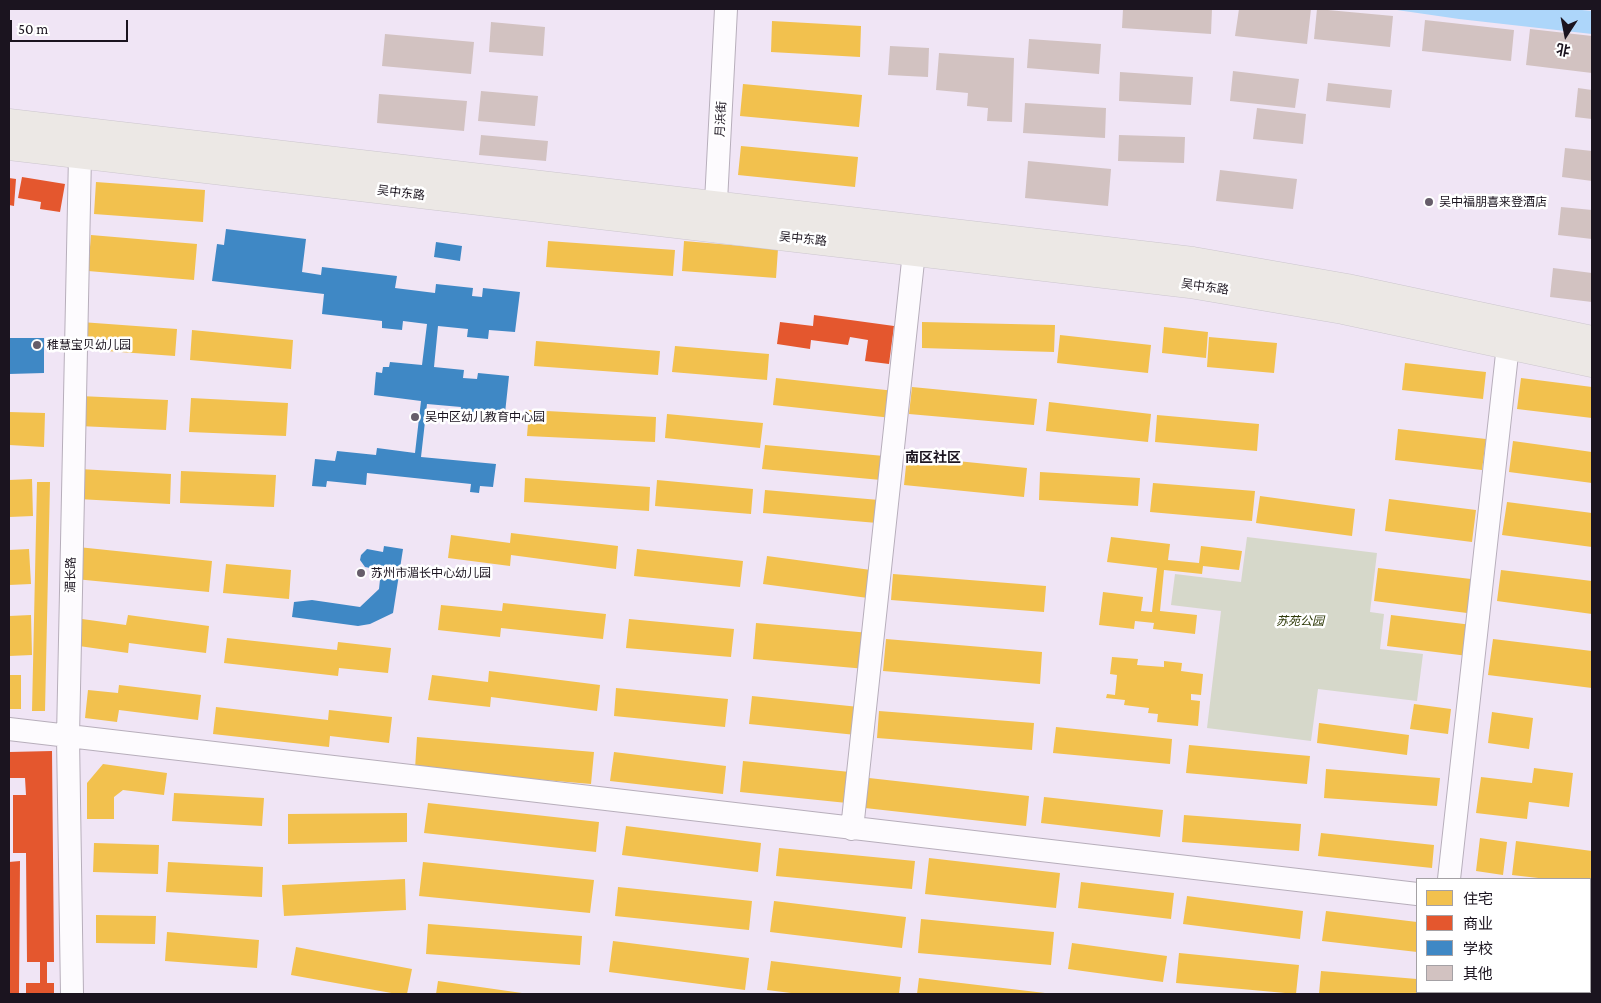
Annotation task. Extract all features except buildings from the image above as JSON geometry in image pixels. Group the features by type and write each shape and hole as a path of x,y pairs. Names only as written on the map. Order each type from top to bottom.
{"main road":[{"name":"吴中东路","path":"9,123 715,218 914,252 1229,290 1343,310 1592,364"},
{"name":"吴中东路","path":"9,146 80,155 715,218 1193,261 1347,288 1592,340"}],"street":[{"name":"月浜街","path":"715,218 726,9"},
{"name":"湄长路","path":"72,994 68,737 80,155"},
{"path":"852,828 914,252"},
{"path":"1449,878 1508,345"},
{"path":"9,730 1416,894"}],"green space":[{"name":"苏苑公园","path":"1247,537 1377,553 1370,612 1384,614 1380,649 1423,654 1417,701 1318,689 1311,741 1207,728 1221,611 1171,605 1175,574 1241,582"}],"water":[{"path":"1390,9 1572,9 1592,11 1592,34 1459,19"}],"place":[{"name":"吴中福朋喜来登酒店","path":"1429,202"},
{"name":"稚慧宝贝幼儿园","path":"37,345"},
{"name":"吴中区幼儿教育中心园","path":"415,417"},
{"name":"苏州市湄长中心幼儿园","path":"361,573"}],"district":[{"name":"南区社区","path":"933,458"}]}
